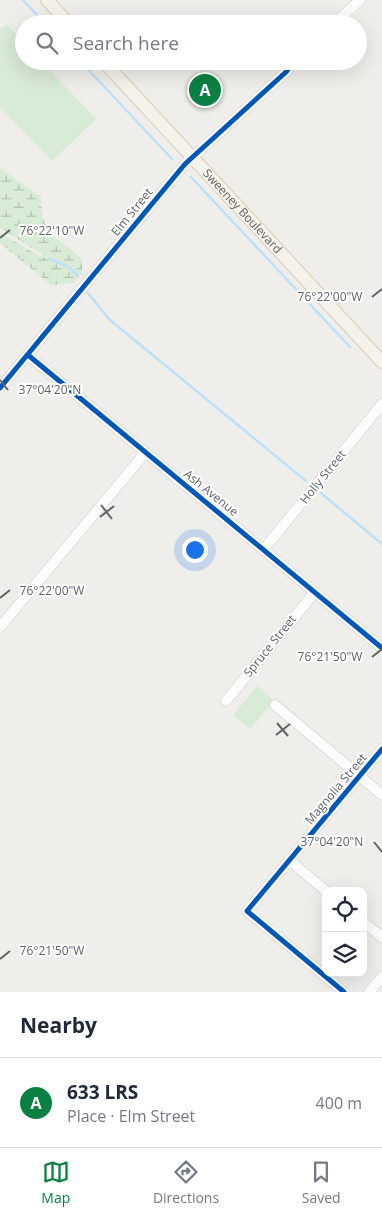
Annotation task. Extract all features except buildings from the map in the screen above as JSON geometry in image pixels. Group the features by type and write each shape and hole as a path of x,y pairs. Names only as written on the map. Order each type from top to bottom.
{"main road":[{"path":"47,0 61,15"},
{"name":"Sweeney Boulevard","path":"111,70 382,362"}],"street":[{"path":"344,15 360,0"},
{"name":"Elm Street","path":"0,388 192,157 287,70"},
{"name":"Ash Avenue","path":"28,355 382,648"},
{"name":"Holly Street","path":"264,549 382,404"},
{"path":"1,622 145,453"},
{"name":"Spruce Street","path":"226,701 315,592"},
{"path":"275,705 382,795"},
{"name":"Magnolia Street","path":"344,992 247,911 382,749"},
{"path":"289,860 322,888"},
{"path":"367,925 382,937"},
{"path":"369,992 382,977"}],"green space":[{"path":"6,24 15,34 15,70 50,70 96,119 52,161 0,107 0,29"},
{"path":"0,168 41,197 44,221 48,229 52,235 82,260 82,274 73,283 51,285 0,243 0,233 36,254 51,260 0,228"},
{"path":"257,686 274,701 250,729 233,715"}],"waterway":[{"path":"23,0 37,15"},
{"path":"88,70 172,159"},
{"path":"191,177 350,347"},
{"path":"50,259 69,267 78,276"},
{"path":"88,293 110,320 306,481"},
{"path":"321,493 382,544"}],"cycle path":[{"path":"0,388 185,164 287,70"},
{"path":"28,355 382,648"},
{"path":"344,992 247,911 382,749"}],"place":[{"name":"633 LRS","path":"205,90"}]}
